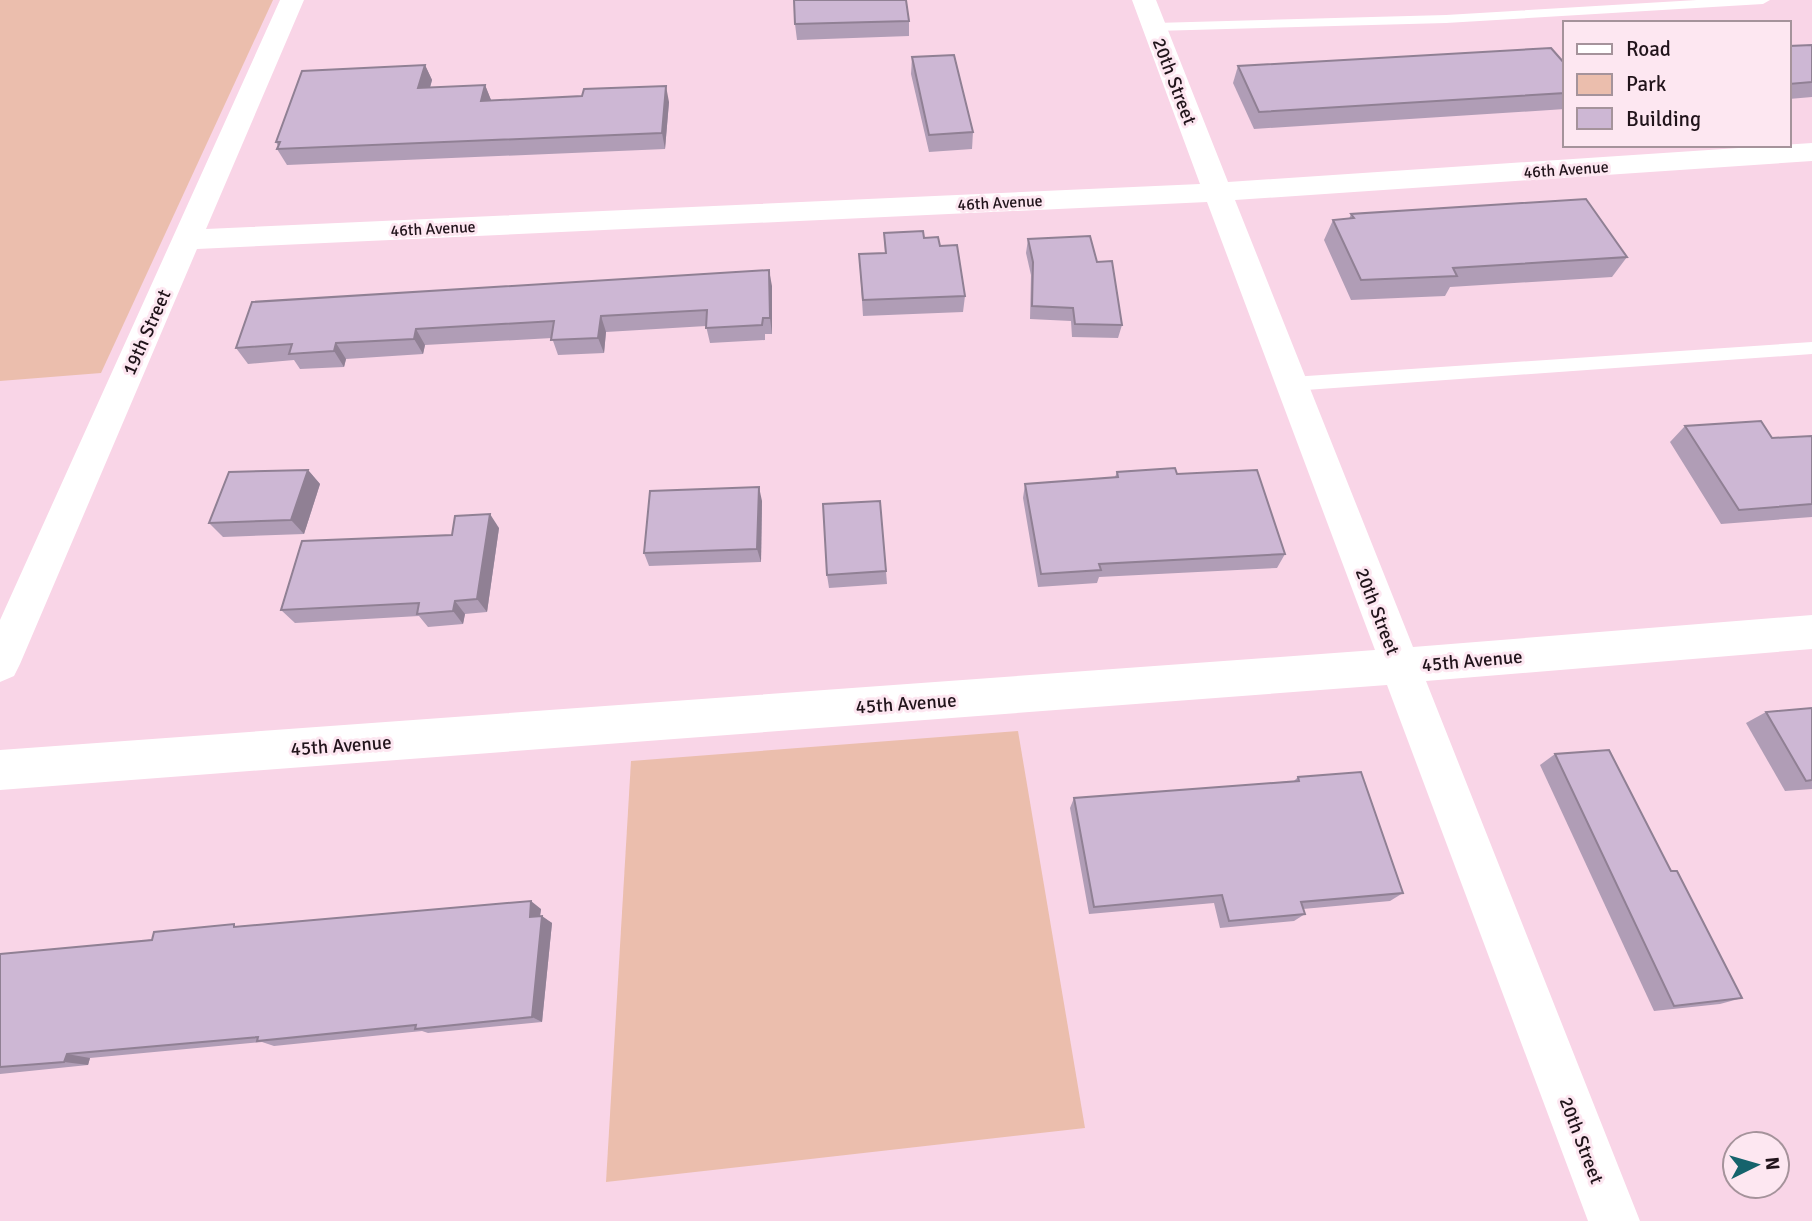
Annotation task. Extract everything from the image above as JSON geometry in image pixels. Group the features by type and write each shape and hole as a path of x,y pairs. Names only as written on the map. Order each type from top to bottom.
{"street":[{"name":"19th Street","path":"0,664 292,0"},
{"name":"20th Street","path":"1149,14 1614,1221"},
{"name":"46th Avenue","path":"187,240 1218,192 1812,152"},
{"name":"45th Avenue","path":"0,770 1399,666 1812,632"}],"lane":[{"path":"1149,14 1446,19 1763,0"},
{"path":"1292,384 1812,348"}],"green space":[{"path":"0,0 273,0 101,373 0,381"},
{"path":"1018,731 1085,1128 606,1182 631,761"}],"building":[{"path":"794,0 906,0 909,21 795,24"},
{"path":"1812,45 1812,82 1791,84 1791,46"},
{"path":"1551,48 1563,62 1563,93 1259,112 1238,66"},
{"path":"954,55 973,132 929,135 912,57"},
{"path":"425,65 418,88 485,85 481,101 582,96 584,89 666,86 662,133 277,149 280,142 276,142 302,71"},
{"path":"1586,199 1627,257 1453,268 1457,276 1361,280 1333,220 1354,218 1351,214"},
{"path":"923,231 924,238 938,237 940,246 957,245 965,296 863,300 859,254 886,253 884,233"},
{"path":"1090,236 1097,262 1112,261 1122,325 1075,324 1073,308 1032,306 1033,262 1028,239"},
{"path":"769,270 770,318 763,318 762,325 706,328 707,310 601,316 598,338 551,340 554,321 416,329 414,339 336,343 334,351 289,354 292,344 236,348 252,302"},
{"path":"1761,421 1772,438 1812,436 1812,504 1739,510 1685,426"},
{"path":"1175,468 1177,474 1257,470 1285,554 1099,564 1101,570 1041,574 1025,484 1118,477 1117,472"},
{"path":"308,470 291,520 209,523 229,472"},
{"path":"759,487 757,549 644,553 650,491"},
{"path":"880,501 886,571 827,575 823,504"},
{"path":"490,514 477,599 455,601 453,611 417,614 419,603 281,610 302,541 452,535 455,516"},
{"path":"1812,708 1812,780 1806,781 1766,712"},
{"path":"1609,750 1671,871 1677,871 1742,998 1674,1006 1555,754"},
{"path":"1361,772 1403,893 1301,902 1305,914 1229,921 1222,895 1094,907 1074,798 1299,781 1298,777"},
{"path":"531,901 530,917 542,916 532,1017 415,1029 416,1025 257,1041 258,1037 67,1054 64,1062 0,1067 0,954 152,940 154,932 234,924 234,927"}]}
